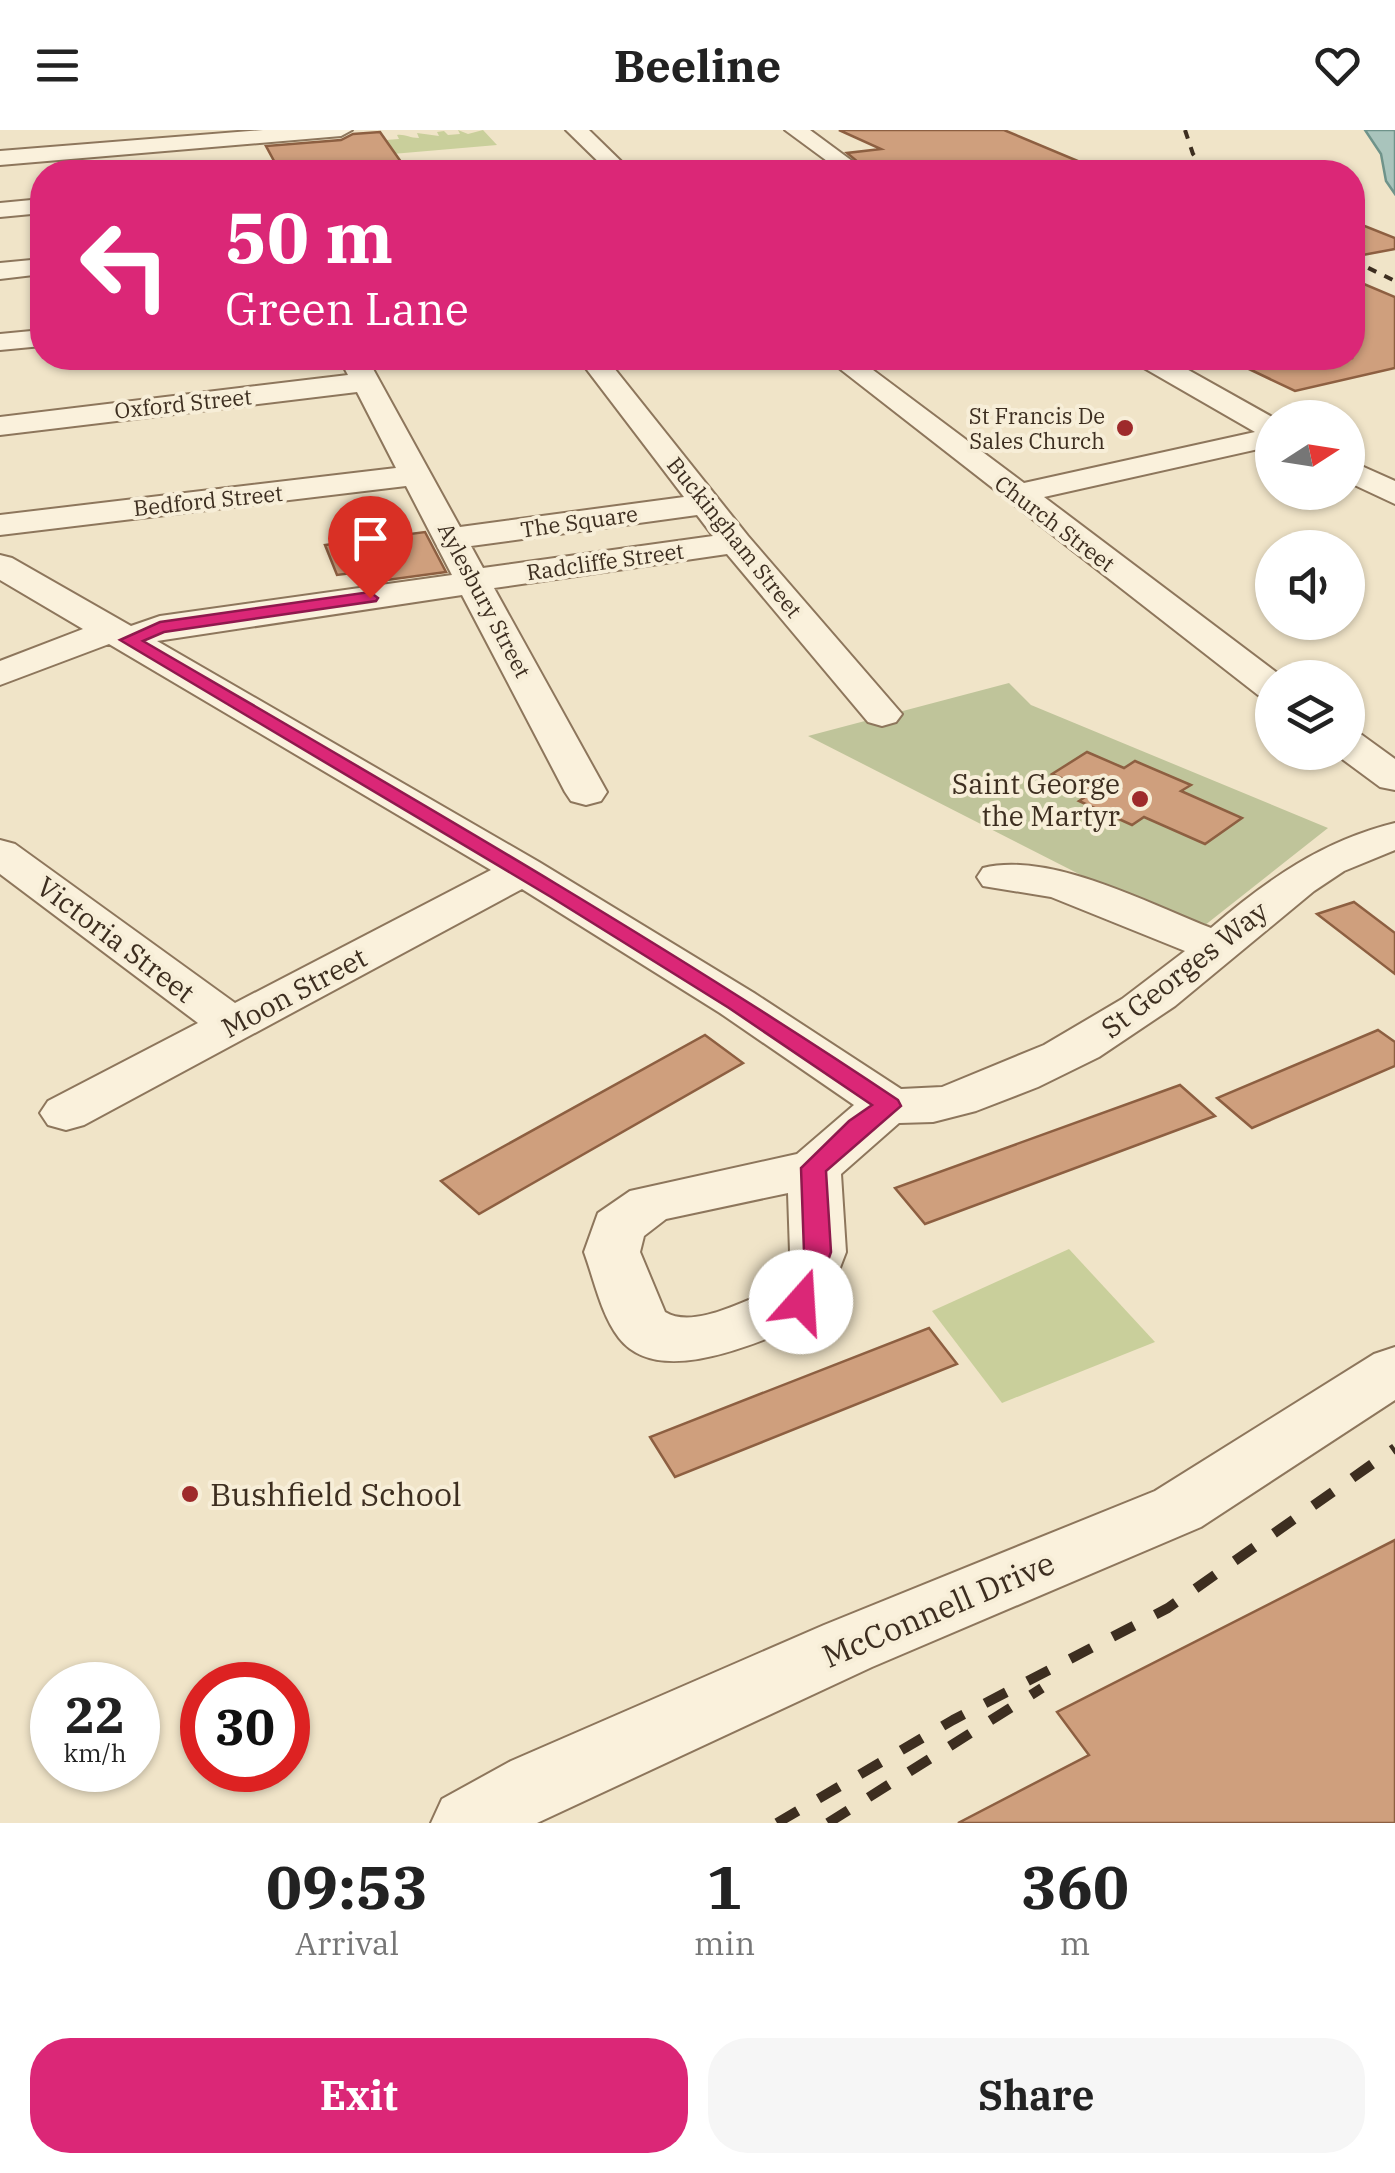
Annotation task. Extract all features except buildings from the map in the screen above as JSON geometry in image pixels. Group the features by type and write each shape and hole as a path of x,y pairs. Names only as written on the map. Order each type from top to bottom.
{"street":[{"path":"0,158 235,134 341,130"},
{"path":"577,130 608,160"},
{"path":"796,130 839,160"},
{"path":"235,134 249,160"},
{"path":"0,210 30,207"},
{"path":"0,271 30,268"},
{"path":"0,342 30,339"},
{"name":"Oxford Street","path":"0,426 359,370"},
{"name":"Aylesbury Street","path":"359,370 586,792"},
{"name":"Buckingham Street","path":"601,370 736,543 882,714"},
{"name":"Church Street","path":"856,370 1255,674"},
{"path":"1166,370 1255,423"},
{"path":"1016,494 1255,437"},
{"name":"Bedford Street","path":"0,525 416,475"},
{"path":"1365,479 1395,494"},
{"name":"The Square","path":"452,538 706,504"},
{"name":"Radcliffe Street","path":"0,674 160,627 736,543"},
{"path":"0,564 522,870 737,1003 889,1106 858,1127 814,1168"},
{"path":"1365,756 1395,778"},
{"name":"St Georges Way","path":"889,1106 941,1107 1024,1074 1104,1035 1161,994 1282,892 1364,843 1395,836"},
{"name":"Victoria Street","path":"0,853 233,1026"},
{"name":"Moon Street","path":"66,1113 522,870"},
{"path":"999,877 1060,885 1217,947"},
{"name":"McConnell Drive","path":"468,1823 537,1785 848,1646 1178,1510 1395,1370"}],"green space":[{"path":"458,130 468,134 483,130 497,145 323,160 274,160 268,150 275,150 273,145 282,149 295,147 293,143 317,145 314,142 321,141 324,146 337,143 335,140 383,136 386,140 399,139 397,135 419,138 417,133 439,136 437,132 444,131 448,135 460,134"},
{"path":"1009,683 1031,705 1328,828 1195,933 808,736"},
{"path":"1069,1249 1155,1342 1002,1403 932,1311"}],"water":[{"path":"1365,130 1395,130 1395,194 1386,181 1381,154"}],"railway":[{"path":"1185,130 1198,160"},
{"path":"1365,266 1395,281"},
{"path":"777,1823 953,1720 1168,1608 1395,1448"},
{"path":"828,1823 1042,1688"}],"place":[{"name":"St Francis De Sales Church","path":"1125,428"},
{"name":"Saint George the Martyr","path":"1140,799"},
{"name":"Bushfield School","path":"190,1494"}],"route":[{"path":"370,598 160,627 129,640 559,893 737,1003 889,1106 858,1127 814,1168 818,1252 801,1302"}]}
